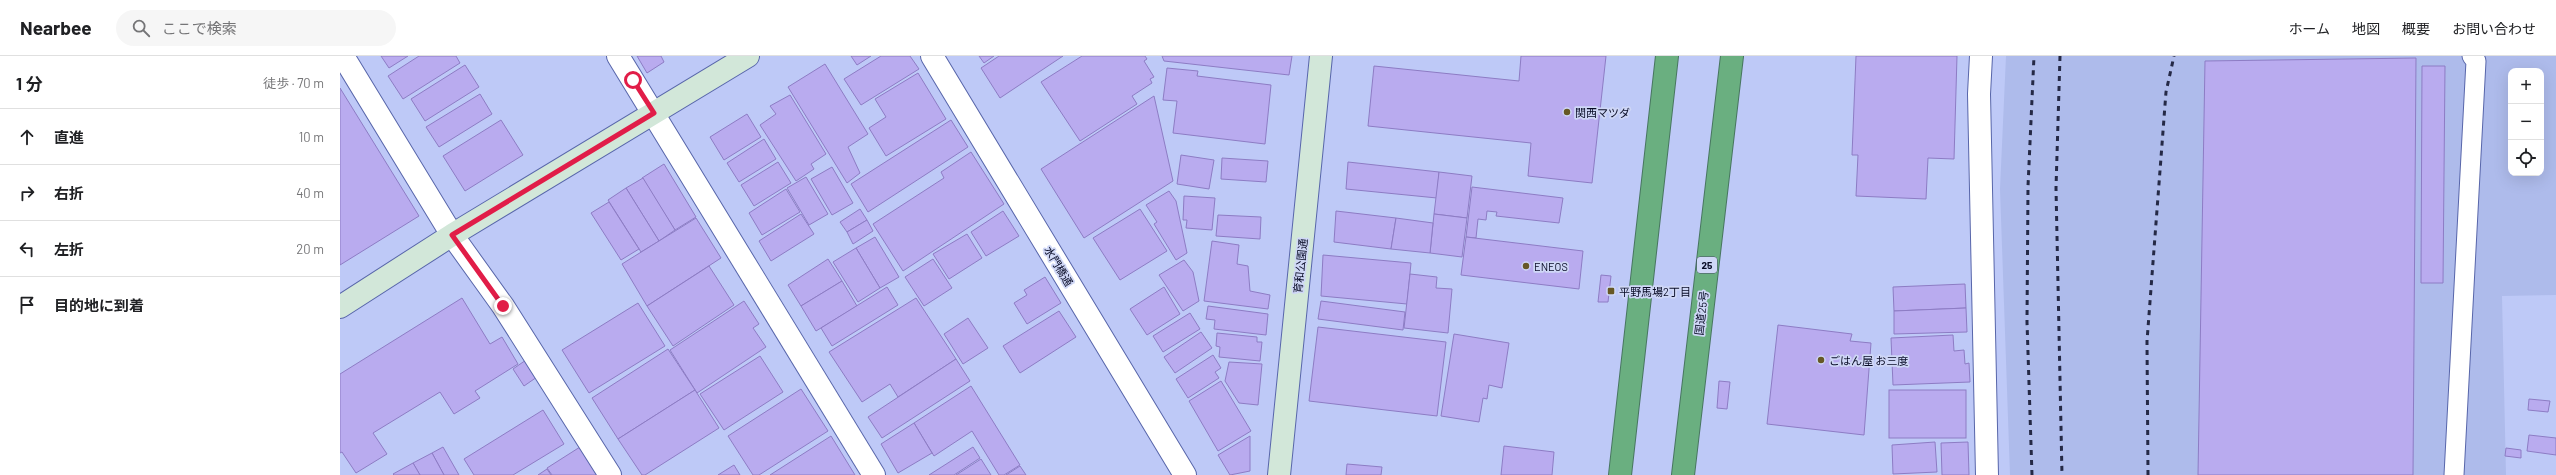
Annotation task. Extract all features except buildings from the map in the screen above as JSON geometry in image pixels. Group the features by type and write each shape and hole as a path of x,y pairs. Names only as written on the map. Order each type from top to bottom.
{"highway":[{"path":"1620,475 1667,56"},
{"name":"国道25号","path":"1683,475 1732,56"}],"street":[{"path":"343,56 452,235 503,306 610,475"},
{"path":"618,56 874,475"},
{"path":"340,307 452,235 748,56"},
{"name":"水門橋通","path":"932,56 1185,475"},
{"name":"育和公園通","path":"1279,475 1321,56"},
{"path":"1981,56 1979,94 1987,475"}],"lane":[{"path":"2454,475 2476,61 2472,56"}],"shaded area":[{"path":"2006,56 2556,56 2556,295 2502,296 2506,475 2010,475 2000,189"}],"railway":[{"path":"2032,475 2027,322 2028,186 2034,56"},
{"path":"2060,56 2056,188 2062,475"},
{"path":"2148,475 2147,341 2166,92 2174,56"}],"place":[{"name":"関西マツダ","path":"1567,112"},
{"name":"ENEOS","path":"1526,266"},
{"name":"平野馬場2丁目","path":"1611,291"},
{"name":"ごはん屋 お三度","path":"1821,360"}],"route":[{"path":"503,306 452,235 654,113 633,80"}]}
